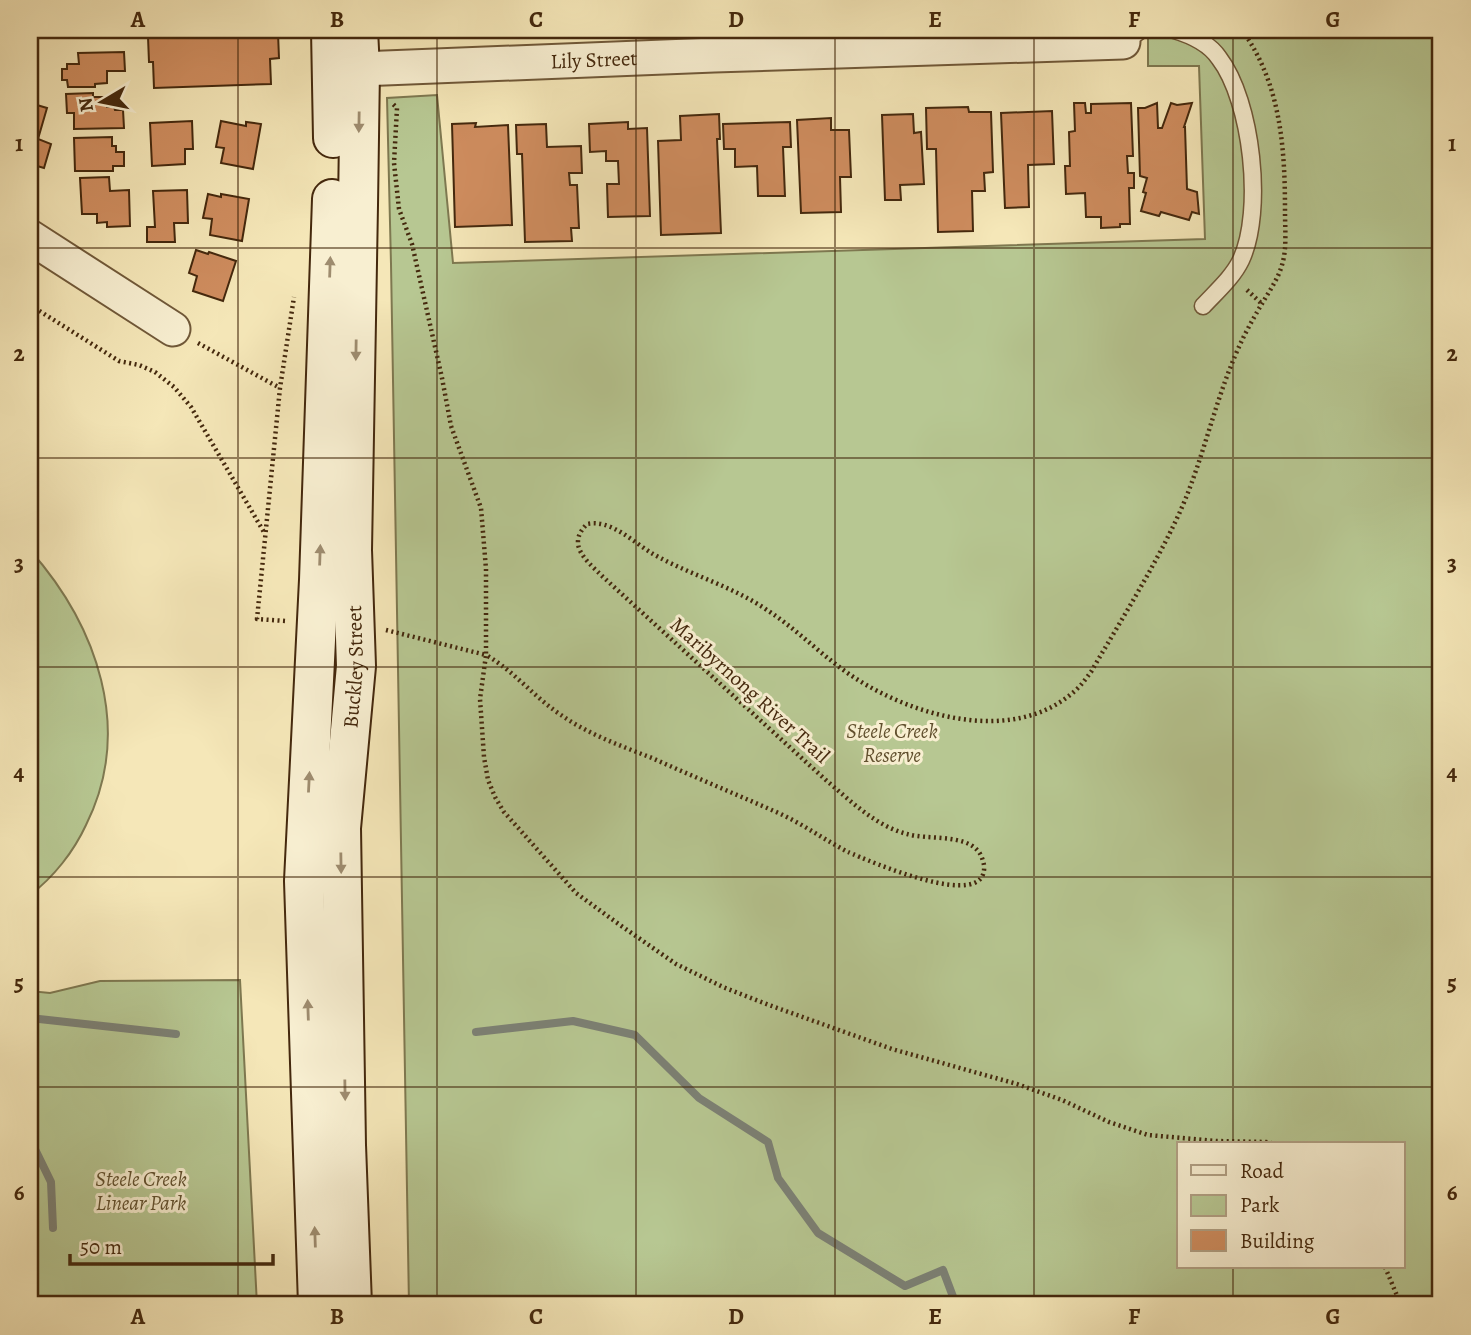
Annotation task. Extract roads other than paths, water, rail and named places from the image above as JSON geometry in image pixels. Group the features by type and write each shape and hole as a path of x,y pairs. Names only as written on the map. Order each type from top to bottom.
{"main road":[{"name":"Buckley Street","path":"317,1305 304,881 319,580 332,200 359,69 331,30"},
{"name":"Buckley Street","path":"352,1305 345,1145 341,828 356,666 352,550 358,30"}],"street":[{"name":"Lily Street","path":"359,69 713,42 1132,36"},
{"path":"30,237 173,329"}],"lane":[{"path":"1174,30 1201,40 1219,56 1233,79 1245,121 1251,157 1253,200 1250,231 1241,261 1203,306"}],"waterway":[{"path":"30,1018 176,1034"},
{"path":"476,1032 573,1021 635,1035 699,1098 768,1142 778,1178 818,1233 905,1286 943,1270 955,1302 959,1305"},
{"path":"30,1139 51,1182 53,1228"}],"park label":[{"name":"Steele Creek Reserve","path":"892,743"},
{"name":"Steele Creek Linear Park","path":"141,1191"}]}
